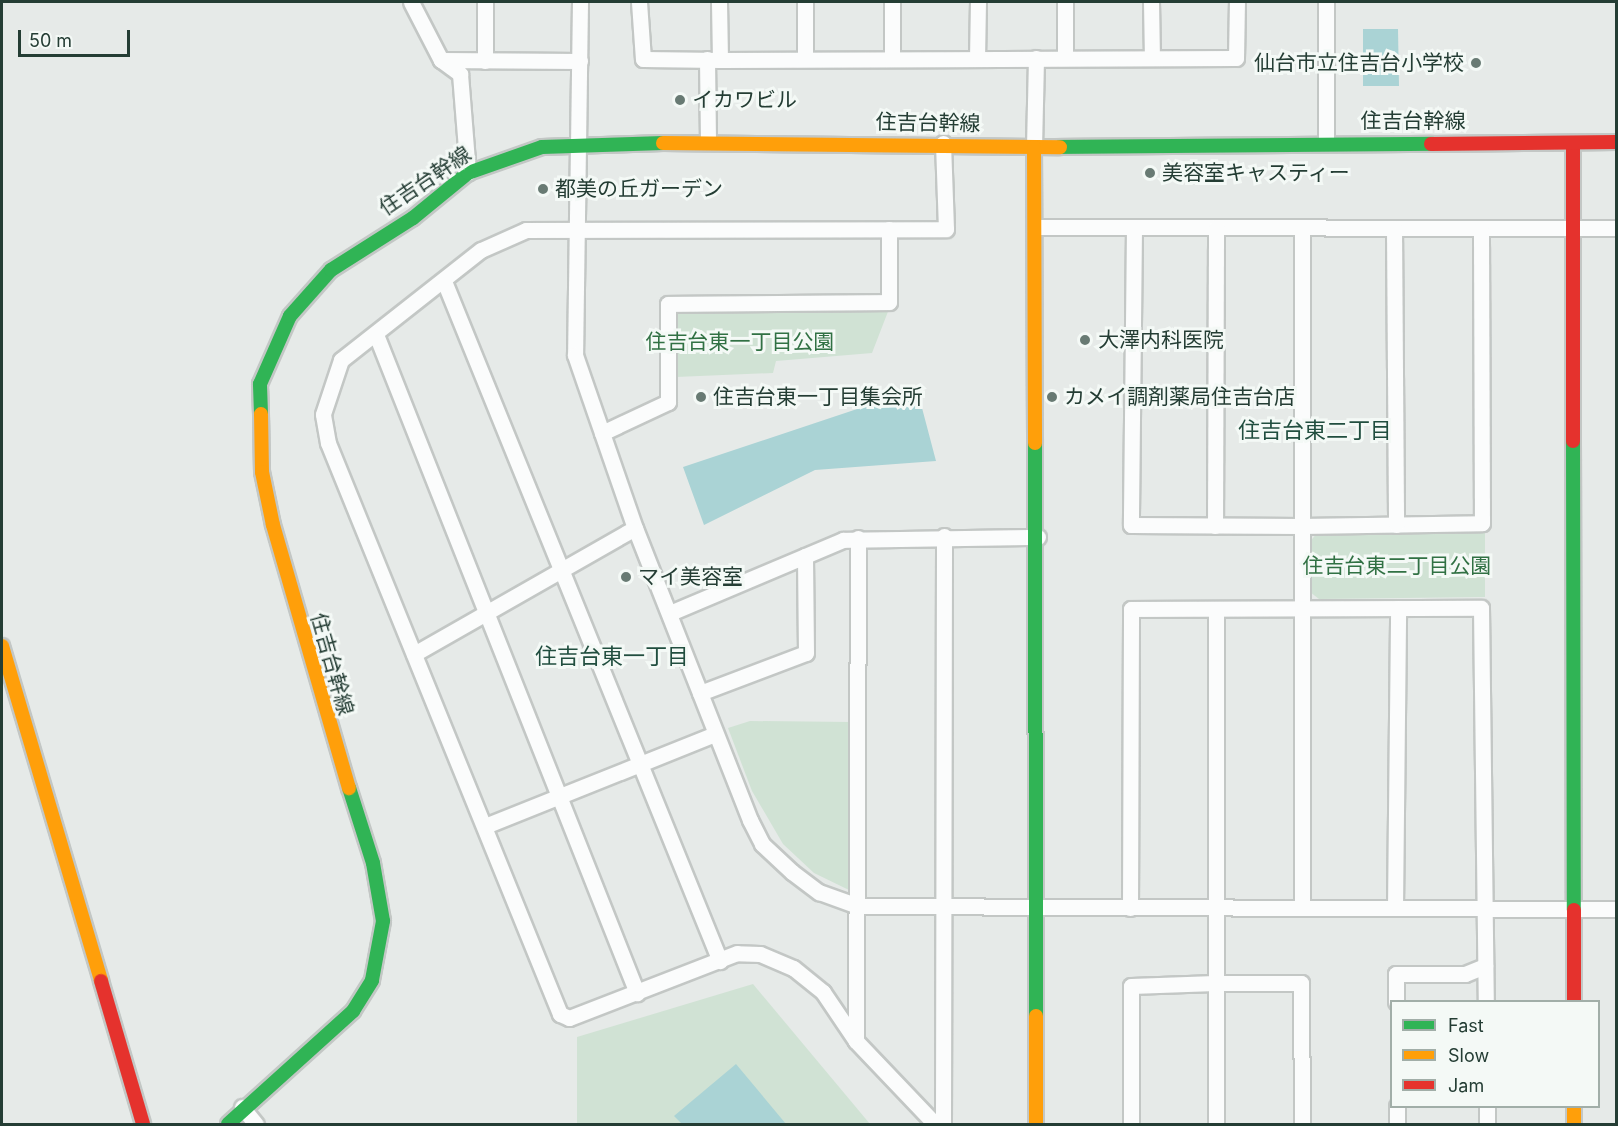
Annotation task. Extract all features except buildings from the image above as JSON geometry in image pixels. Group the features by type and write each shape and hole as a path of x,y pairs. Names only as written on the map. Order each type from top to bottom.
{"street":[{"path":"411,2 441,60 460,74 468,173"},
{"path":"485,2 485,61"},
{"path":"580,2 575,355 635,528 670,613 715,734 762,844 819,892 858,906 1036,910 1302,907 1617,909"},
{"path":"639,2 643,59 1236,58 1237,2"},
{"path":"708,142 719,2"},
{"path":"805,2 805,59"},
{"path":"892,2 892,59"},
{"path":"977,59 978,2"},
{"path":"1065,2 1065,58"},
{"path":"1151,2 1152,58"},
{"path":"1326,2 1326,142"},
{"path":"1036,58 1034,147 1037,227 1038,537 1036,1125"},
{"path":"441,60 580,61"},
{"name":"住吉台幹線","path":"228,1125 242,1107 353,1011 372,980 383,921 373,863 318,695 273,525 258,436 260,384 290,316 332,270 413,218 468,173 542,147 577,143 943,143 1034,147 1326,142 1617,142"},
{"path":"935,1125 856,1041 823,992 794,968 748,951 569,1018 560,1014 328,443 323,414 341,360 377,337 481,250 526,230 578,227 946,229 943,143"},
{"path":"1573,143 1574,1000"},
{"path":"1037,227 1617,228"},
{"path":"1215,526 1216,227"},
{"path":"1302,227 1301,526 1304,608 1302,907"},
{"path":"1134,228 1131,525 1215,526 1482,523 1481,229"},
{"path":"1394,228 1396,525"},
{"path":"602,433 668,402 668,304 889,302 889,229"},
{"path":"444,282 720,961"},
{"path":"377,337 637,993"},
{"path":"414,654 635,528"},
{"path":"943,1125 944,536"},
{"path":"670,613 805,556 858,538 1038,537"},
{"path":"856,1041 858,538"},
{"path":"700,693 806,652 805,556"},
{"path":"1130,908 1131,609 1216,611 1304,608 1482,608 1486,1000"},
{"path":"1395,908 1398,608"},
{"path":"1216,611 1216,1125"},
{"path":"2,646 142,1125"},
{"path":"485,826 561,799 715,734"},
{"path":"1396,1000 1396,974 1465,974 1485,966"},
{"path":"1131,1125 1131,986 1215,983 1301,983 1302,1125"},
{"path":"242,1107 256,1125"},
{"path":"1397,1108 1397,1125"},
{"path":"1487,1108 1487,1125"},
{"path":"1574,1108 1574,1125"}],"green space":[{"name":"住吉台東一丁目公園","path":"889,309 872,353 776,361 773,373 676,377 677,314 686,310"},
{"name":"住吉台東二丁目公園","path":"1485,532 1485,597 1319,599 1310,592 1309,543 1317,533"},
{"path":"750,721 851,722 849,890 814,873 783,844 752,791 728,728"},
{"path":"753,984 870,1124 577,1124 577,1037"}],"water":[{"path":"1363,29 1398,29 1399,86 1363,86"},
{"path":"917,389 936,461 815,470 704,525 683,467"},
{"path":"736,1064 786,1124 682,1124 674,1116"}],"traffic: fast":[{"path":"261,414 260,384 290,316 331,270 413,218 468,173 542,147 663,143"},
{"path":"1060,147 1431,144"},
{"path":"1573,441 1574,910"},
{"path":"1035,443 1036,1016"},
{"path":"228,1124 353,1011 372,980 383,921 373,863 349,788"}],"traffic: slow":[{"path":"663,143 1060,147"},
{"path":"1034,147 1035,443"},
{"path":"261,414 262,472 273,525 349,788"},
{"path":"2,646 101,981"},
{"path":"1036,1016 1036,1124"},
{"path":"1574,1108 1574,1124"}],"traffic: jam":[{"path":"1431,144 1616,142"},
{"path":"1573,143 1573,441"},
{"path":"1574,910 1574,1000"},
{"path":"101,981 143,1124"}],"place":[{"name":"仙台市立住吉台小学校","path":"1476,63"},
{"name":"イカワビル","path":"680,100"},
{"name":"美容室キャスティー","path":"1150,173"},
{"name":"都美の丘ガーデン","path":"543,189"},
{"name":"大澤内科医院","path":"1085,340"},
{"name":"住吉台東一丁目集会所","path":"701,397"},
{"name":"カメイ調剤薬局住吉台店","path":"1052,397"},
{"name":"マイ美容室","path":"626,577"}],"district":[{"name":"住吉台東二丁目","path":"1315,431"},
{"name":"住吉台東一丁目","path":"612,657"}]}
